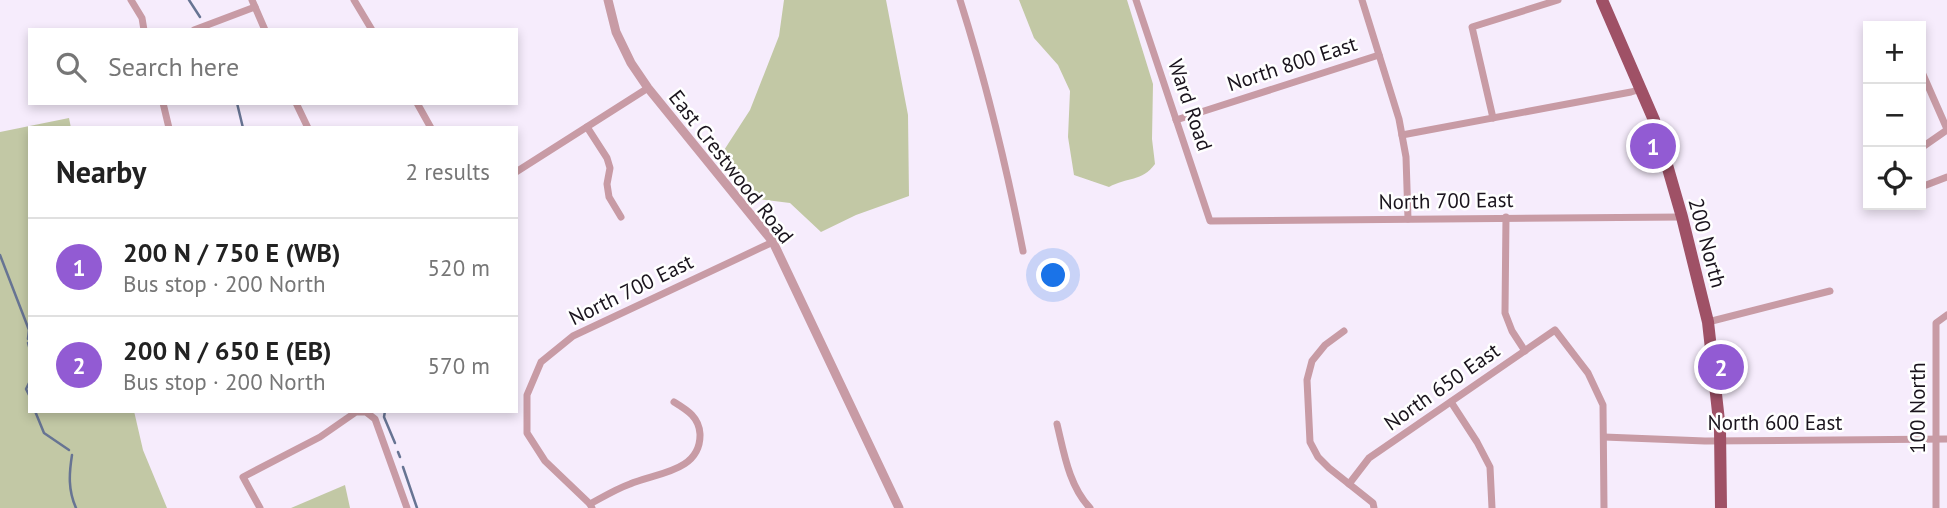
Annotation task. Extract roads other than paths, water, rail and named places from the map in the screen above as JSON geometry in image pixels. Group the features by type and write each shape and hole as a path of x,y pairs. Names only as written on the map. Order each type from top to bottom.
{"main road":[{"name":"200 North","path":"1602,0 1654,120 1708,322 1717,385 1721,508"}],"street":[{"path":"131,0 142,18 144,28"},
{"path":"354,0 371,28"},
{"name":"East Crestwood Road","path":"608,0 616,32 631,63 648,88 772,242 899,508"},
{"path":"960,0 1002,148 1023,251"},
{"name":"Ward Road","path":"1136,0 1210,221"},
{"path":"1362,0 1402,135 1406,157 1408,219"},
{"path":"1493,118 1472,27 1558,0"},
{"path":"198,28 253,3 264,28"},
{"name":"North 800 East","path":"1176,120 1379,55"},
{"path":"1922,147 1947,130 1926,80"},
{"path":"518,171 648,88"},
{"path":"1402,135 1641,89"},
{"path":"163,105 169,126"},
{"path":"297,105 307,126"},
{"path":"417,105 430,126"},
{"path":"587,127 607,158 610,168 607,184 610,197 621,217"},
{"path":"1926,185 1947,177"},
{"name":"North 700 East","path":"1210,221 1682,217"},
{"name":"North 650 East","path":"1349,484 1369,458 1525,351 1512,331 1505,313 1506,218"},
{"name":"North 700 East","path":"591,506 545,461 527,433 527,395 541,362 573,336 772,242"},
{"path":"1708,322 1830,291"},
{"name":"100 North","path":"1936,508 1936,323 1947,315"},
{"path":"1525,351 1555,330 1588,373 1603,405 1604,508"},
{"path":"1345,331 1325,345 1312,361 1307,380 1310,442 1318,457 1373,503 1374,508"},
{"path":"591,506 629,484 675,470 688,462 696,452 700,437 698,422 688,410 674,402"},
{"path":"1451,402 1490,467 1493,508"},
{"path":"260,508 243,477 320,437 355,413"},
{"path":"367,413 375,419 407,508"},
{"path":"1057,424 1069,472 1082,500 1090,508"},
{"name":"North 600 East","path":"1604,437 1720,440 1947,439"}],"waterway":[{"path":"189,0 200,17"},
{"path":"237,105 243,126"},
{"path":"0,255 28,327"},
{"path":"28,385 28,393"},
{"path":"36,413 44,433 69,450"},
{"path":"385,413 395,443"},
{"path":"398,452 400,457"},
{"path":"72,455 70,482 76,508"},
{"path":"403,467 417,508"}],"place":[{"name":"200 N / 750 E (WB)","path":"1653,146"},
{"name":"200 N / 650 E (EB)","path":"1721,367"}]}
